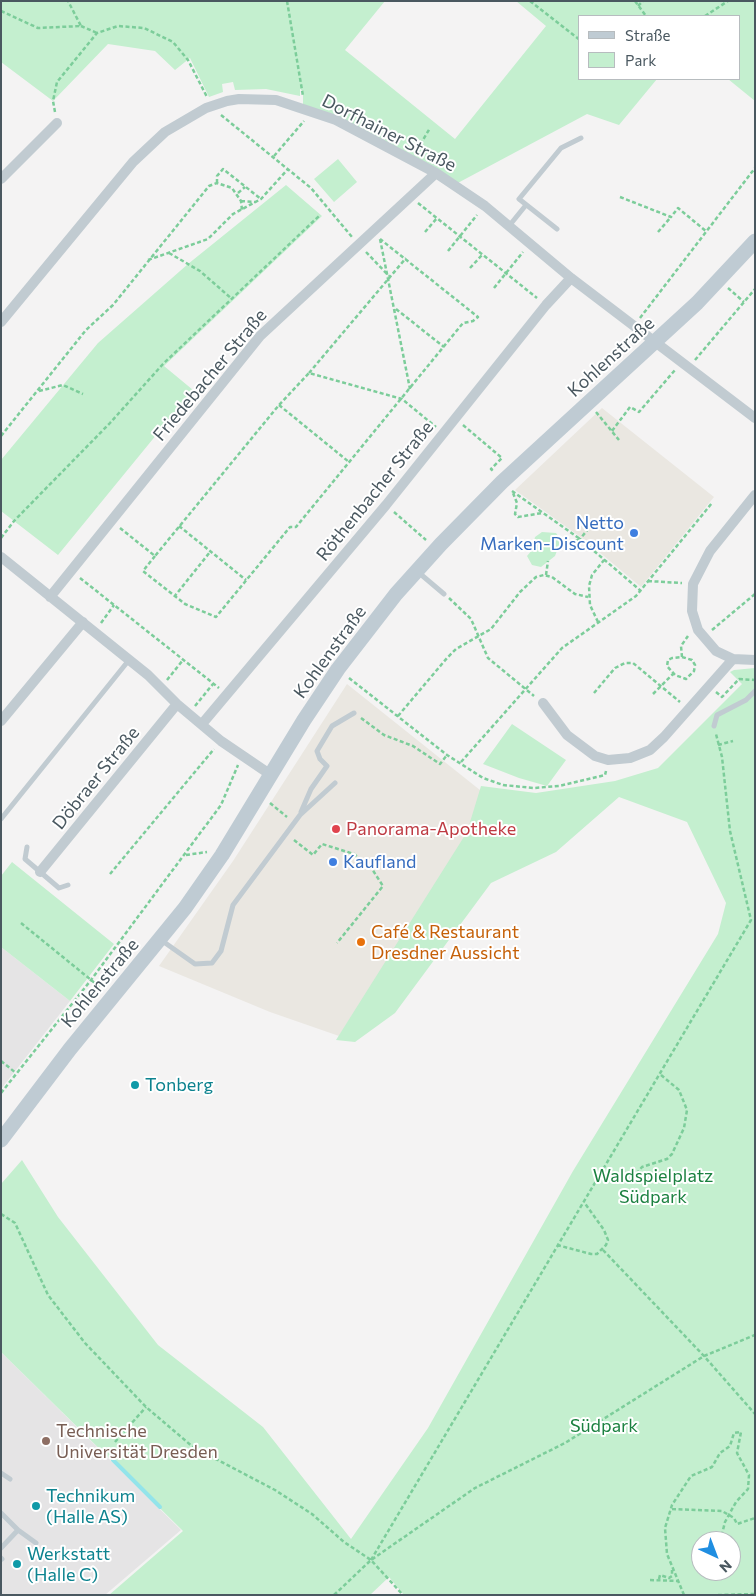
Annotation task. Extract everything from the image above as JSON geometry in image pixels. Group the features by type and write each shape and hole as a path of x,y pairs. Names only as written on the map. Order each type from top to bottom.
{"street":[{"name":"Dorfhainer Straße","path":"1,322 133,162 165,132 212,106 239,99 276,100 336,120 436,173 485,206 571,278 684,365 753,413"},
{"path":"1,179 57,123"},
{"name":"Friedebacher Straße","path":"50,596 260,336 358,244 375,235 436,173"},
{"name":"Kohlenstraße","path":"1,1140 70,1049 161,940 218,861 338,669 375,620 416,571 502,482 655,342 720,280 755,242"},
{"name":"Röthenbacher Straße","path":"202,724 386,505 546,305 571,278"},
{"path":"755,495 710,551 693,584 692,611 701,634 716,650 733,659 755,660"},
{"path":"1,557 130,660 188,714 221,741 271,775"},
{"path":"1,721 82,622"},
{"path":"543,703 566,735 596,756 608,760 630,758 650,750 733,659"},
{"name":"Döbraer Straße","path":"40,872 177,704"}],"lane":[{"path":"557,229 519,199 561,148 581,138"},
{"path":"509,226 526,205"},
{"path":"416,571 444,594"},
{"path":"1,819 130,660"},
{"path":"714,726 717,715 746,700 755,691"},
{"path":"300,815 311,789 327,766 320,759 317,751 332,726 354,713"},
{"path":"161,940 195,964 212,963 222,951 233,905 300,815 335,784"},
{"path":"27,847 25,859 59,888 68,885"},
{"path":"1,1473 10,1479"},
{"path":"1,1513 36,1544"},
{"path":"1,1548 18,1530"}],"path":[{"path":"68,1 81,26"},
{"path":"274,156 308,110 287,1"},
{"path":"530,1 578,38"},
{"path":"634,1 645,15"},
{"path":"638,6 643,1"},
{"path":"707,15 728,1"},
{"path":"1,10 38,28 81,26 97,33"},
{"path":"57,123 53,101 57,82 97,33 118,26 144,28 173,42 188,60 212,106 311,188 358,244 389,276"},
{"path":"411,159 430,128"},
{"path":"634,325 755,168"},
{"path":"217,183 217,176 223,169 261,199"},
{"path":"148,261 208,239 224,221 261,199 288,169"},
{"path":"1,436 86,330 113,305 196,198 209,186 217,183 225,184 238,193 242,210"},
{"path":"238,193 246,187"},
{"path":"412,197 505,274 546,305"},
{"path":"620,197 671,217"},
{"path":"241,201 256,203"},
{"path":"448,250 485,206"},
{"path":"658,232 679,207 707,232"},
{"path":"1,538 14,521 110,424 163,364 319,216"},
{"path":"425,232 437,218"},
{"path":"375,235 406,258 478,317 473,321 463,323 296,527 290,527 216,617 185,604 174,597 142,571 279,405 310,373 389,276 406,258"},
{"path":"375,235 389,276 410,389"},
{"path":"494,288 530,244"},
{"path":"169,253 200,271 232,299"},
{"path":"470,268 482,255"},
{"path":"720,280 744,302"},
{"path":"612,431 630,407 639,412 755,289"},
{"path":"395,308 444,347"},
{"path":"310,373 402,399 444,433"},
{"path":"38,391 63,385 83,394"},
{"path":"279,405 350,462"},
{"path":"596,412 619,440"},
{"path":"512,492 517,503 515,514 518,517 544,513"},
{"path":"461,762 562,648 641,591 712,503"},
{"path":"386,505 436,549"},
{"path":"111,521 155,556"},
{"path":"558,548 580,539 593,523"},
{"path":"179,526 246,580"},
{"path":"580,539 641,591"},
{"path":"174,597 210,552"},
{"path":"598,622 588,597 592,575 604,560"},
{"path":"546,576 548,561"},
{"path":"71,570 227,695"},
{"path":"398,716 447,658 491,629 529,582 536,577 546,576 560,581 575,594 588,597"},
{"path":"648,581 675,583"},
{"path":"682,657 683,640 701,634 755,594"},
{"path":"94,632 114,605"},
{"path":"457,605 471,619 488,658 543,703"},
{"path":"682,657 692,660 694,671 686,679 680,679 674,673 668,668 667,662 672,658 682,657"},
{"path":"162,688 184,660"},
{"path":"594,693 615,668 625,663 633,663 689,709"},
{"path":"338,669 447,755 461,762 483,778 503,785 534,788 559,786 605,775"},
{"path":"653,694 674,673"},
{"path":"722,697 740,678 755,680"},
{"path":"188,714 213,684"},
{"path":"354,713 384,735 413,746 440,764 447,755"},
{"path":"714,726 722,757 730,831 751,920 755,924"},
{"path":"110,874 221,741"},
{"path":"718,745 733,741"},
{"path":"1,1093 91,980 221,805 242,755"},
{"path":"260,794 294,823"},
{"path":"300,845 313,855 322,844 354,854 372,869 383,886 336,943"},
{"path":"184,855 205,851 218,861"},
{"path":"371,1560 751,920"},
{"path":"21,923 91,980"},
{"path":"1,1061 16,1073"},
{"path":"603,1172 613,1180 627,1181 642,1167 668,1159 672,1154 684,1128 687,1110 679,1090 660,1075"},
{"path":"557,1245 591,1254 603,1250 608,1240 604,1230 584,1202"},
{"path":"1,1214 15,1223 48,1295 85,1343 146,1407 193,1447 275,1490 312,1514 344,1542 371,1560 403,1595"},
{"path":"603,1250 704,1356 755,1414"},
{"path":"334,1595 371,1560 475,1488 565,1443 704,1356 755,1335"},
{"path":"116,1442 146,1407"},
{"path":"684,1595 668,1554 665,1528 672,1505 691,1476 712,1467 720,1453 730,1446 734,1433 741,1432 737,1453 749,1475 748,1489 736,1502 723,1531"},
{"path":"672,1509 722,1511 729,1515 737,1524 755,1518"},
{"path":"659,1579 660,1575 669,1578 672,1576 672,1566"},
{"path":"650,1580 678,1581"},
{"path":"718,1595 755,1594"}],"shaded area":[{"path":"602,408 714,497 641,587 586,541 515,490"},
{"path":"347,684 495,802 339,1036 270,1012 159,966 233,861"},
{"path":"1,947 70,1001 1,1089"},
{"name":"Technische Universität Dresden","path":"1,1352 181,1530 105,1595 1,1595"}],"green space":[{"path":"1,1 385,1 345,50 455,139 546,26 516,1 755,1 755,101 729,80 741,80 741,15 578,15 578,80 656,80 619,125 587,114 454,185 303,108 303,91 300,89 300,96 266,89 235,90 233,82 222,84 223,92 209,97 190,58 175,70 155,51 108,44 53,101 1,62"},
{"path":"338,159 357,182 334,202 314,179"},
{"path":"286,185 322,216 164,366 193,390 58,555 1,511 1,460 98,343 188,264"},
{"path":"542,532 556,533 561,540 555,556 541,567 532,565 527,556 532,550 535,537"},
{"name":"Südpark","path":"755,668 755,1595 404,1595 389,1577 370,1595 109,1595 183,1531 1,1352 1,1184 22,1160 58,1217 158,1345 263,1427 351,1539 428,1428 573,1171 718,934 726,903 687,822 619,797 556,852 491,883 395,1013 355,1042 336,1040 467,832 481,786 536,793 615,781 658,768 742,684 730,672"},
{"path":"512,724 566,760 547,786 519,778 483,764"},
{"path":"12,862 114,944 70,1001 1,947 1,876"}],"waterway":[{"path":"119,1451 113,1460 160,1507"}],"place":[{"name":"Netto Marken-Discount","path":"634,533"},
{"name":"Panorama-Apotheke","path":"336,829"},
{"name":"Kaufland","path":"333,862"},
{"name":"Café & Restaurant Dresdner Aussicht","path":"361,942"},
{"name":"Tonberg","path":"135,1085"},
{"name":"Technische Universität Dresden","path":"46,1441"},
{"name":"Technikum (Halle AS)","path":"36,1506"},
{"name":"Werkstatt (Halle C)","path":"17,1564"}],"park label":[{"name":"Waldspielplatz Südpark","path":"653,1186"}]}
